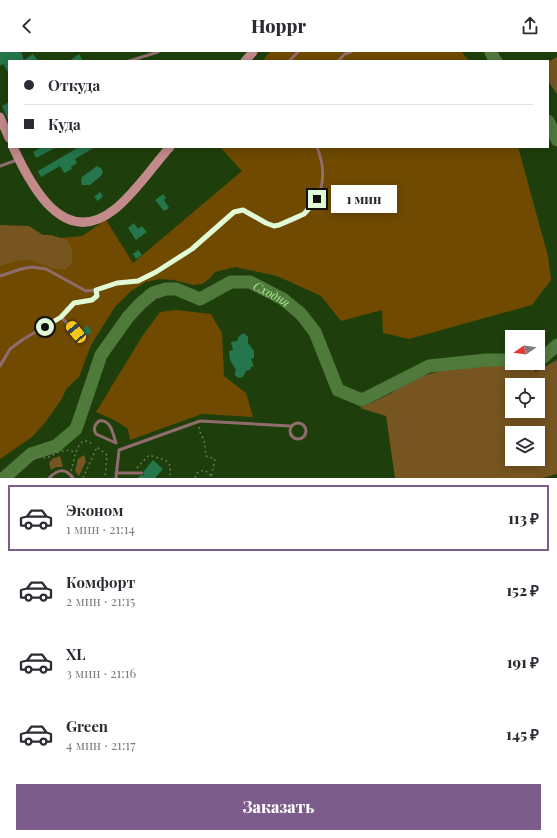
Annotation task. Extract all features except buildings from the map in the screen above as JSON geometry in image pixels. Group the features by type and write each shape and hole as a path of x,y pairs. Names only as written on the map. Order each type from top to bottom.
{"street":[{"path":"246,60 253,52"},
{"path":"0,117 8,136"},
{"path":"13,148 39,194 61,216 69,220 79,222 95,220 115,210 169,148"}],"lane":[{"path":"131,60 158,52"},
{"path":"290,60 298,52"},
{"path":"339,60 345,54 351,52"},
{"path":"0,276 27,268 46,269 86,291 96,290 117,283 138,281 156,272 192,249 234,212 243,210 274,226 286,223 304,214 317,199 323,181 323,169 318,148"},
{"path":"0,166 19,160"},
{"path":"0,366 10,349 16,344 61,317 74,303 92,300 97,296 96,290"},
{"path":"61,317 76,332"},
{"path":"116,443 96,434 94,429 96,423 102,421 108,423 120,450 116,478"},
{"path":"120,450 200,421 290,426 301,424 305,428 305,435 300,439 294,438 290,434 290,426"},
{"path":"49,478 56,471 70,474 73,478"},
{"path":"116,474 142,474"}],"path":[{"path":"200,421 199,430 204,440 206,456 215,459 211,478"},
{"path":"70,474 74,461 74,453 78,445 83,441 88,441 92,444"},
{"path":"83,478 97,447 107,455 105,478"},
{"path":"11,478 24,464 38,457 47,458 61,451 70,450 74,453"},
{"path":"130,473 149,455 168,461 171,468 169,478"},
{"path":"194,478 197,473 204,470 210,474 211,478"}],"shaded area":[{"path":"270,52 462,52 468,60 263,60"},
{"path":"557,57 557,94 549,82 549,61"},
{"path":"221,148 518,148 548,256 551,280 532,305 409,339 383,333 382,310 341,321 321,296 277,276 235,267 215,272 202,284 193,285 174,280 159,279 146,282 131,291 115,307 91,345 79,377 67,388 61,400 44,424 32,437 0,459 0,243 82,236 106,220 133,263 242,171"},
{"path":"0,225 29,226 43,235 51,235 67,240 72,250 72,261 69,266 64,269 52,268 28,260 0,266"},
{"path":"177,310 211,314 222,333 224,376 246,393 253,417 202,414 130,440 128,429 116,421 96,412 143,335 160,312"},
{"path":"557,360 557,474 542,478 395,478 386,416 360,408 390,394 413,379 443,370 482,364 505,364 505,370 534,370 535,372 539,370 545,370 545,367"},
{"path":"84,455 86,461 79,476 75,471 78,459"},
{"path":"60,456 63,467 56,467 51,470 49,463 52,459"}],"waterway":[{"name":"Сходня","path":"491,52 495,60"},
{"name":"Сходня","path":"549,123 557,140"},
{"name":"Сходня","path":"4,478 31,454 56,446 76,429 101,355 128,317 140,304 153,293 166,289 176,289 200,299 231,282 250,282 283,299 301,314 315,332 338,390 362,400 429,366 486,360 505,360"},
{"name":"Сходня","path":"545,356 557,345"}],"route":[{"path":"45,327 61,317 74,303 92,300 97,296 96,290 117,283 138,281 156,272 192,249 234,212 243,210 274,226 286,223 304,214 317,199"}]}
